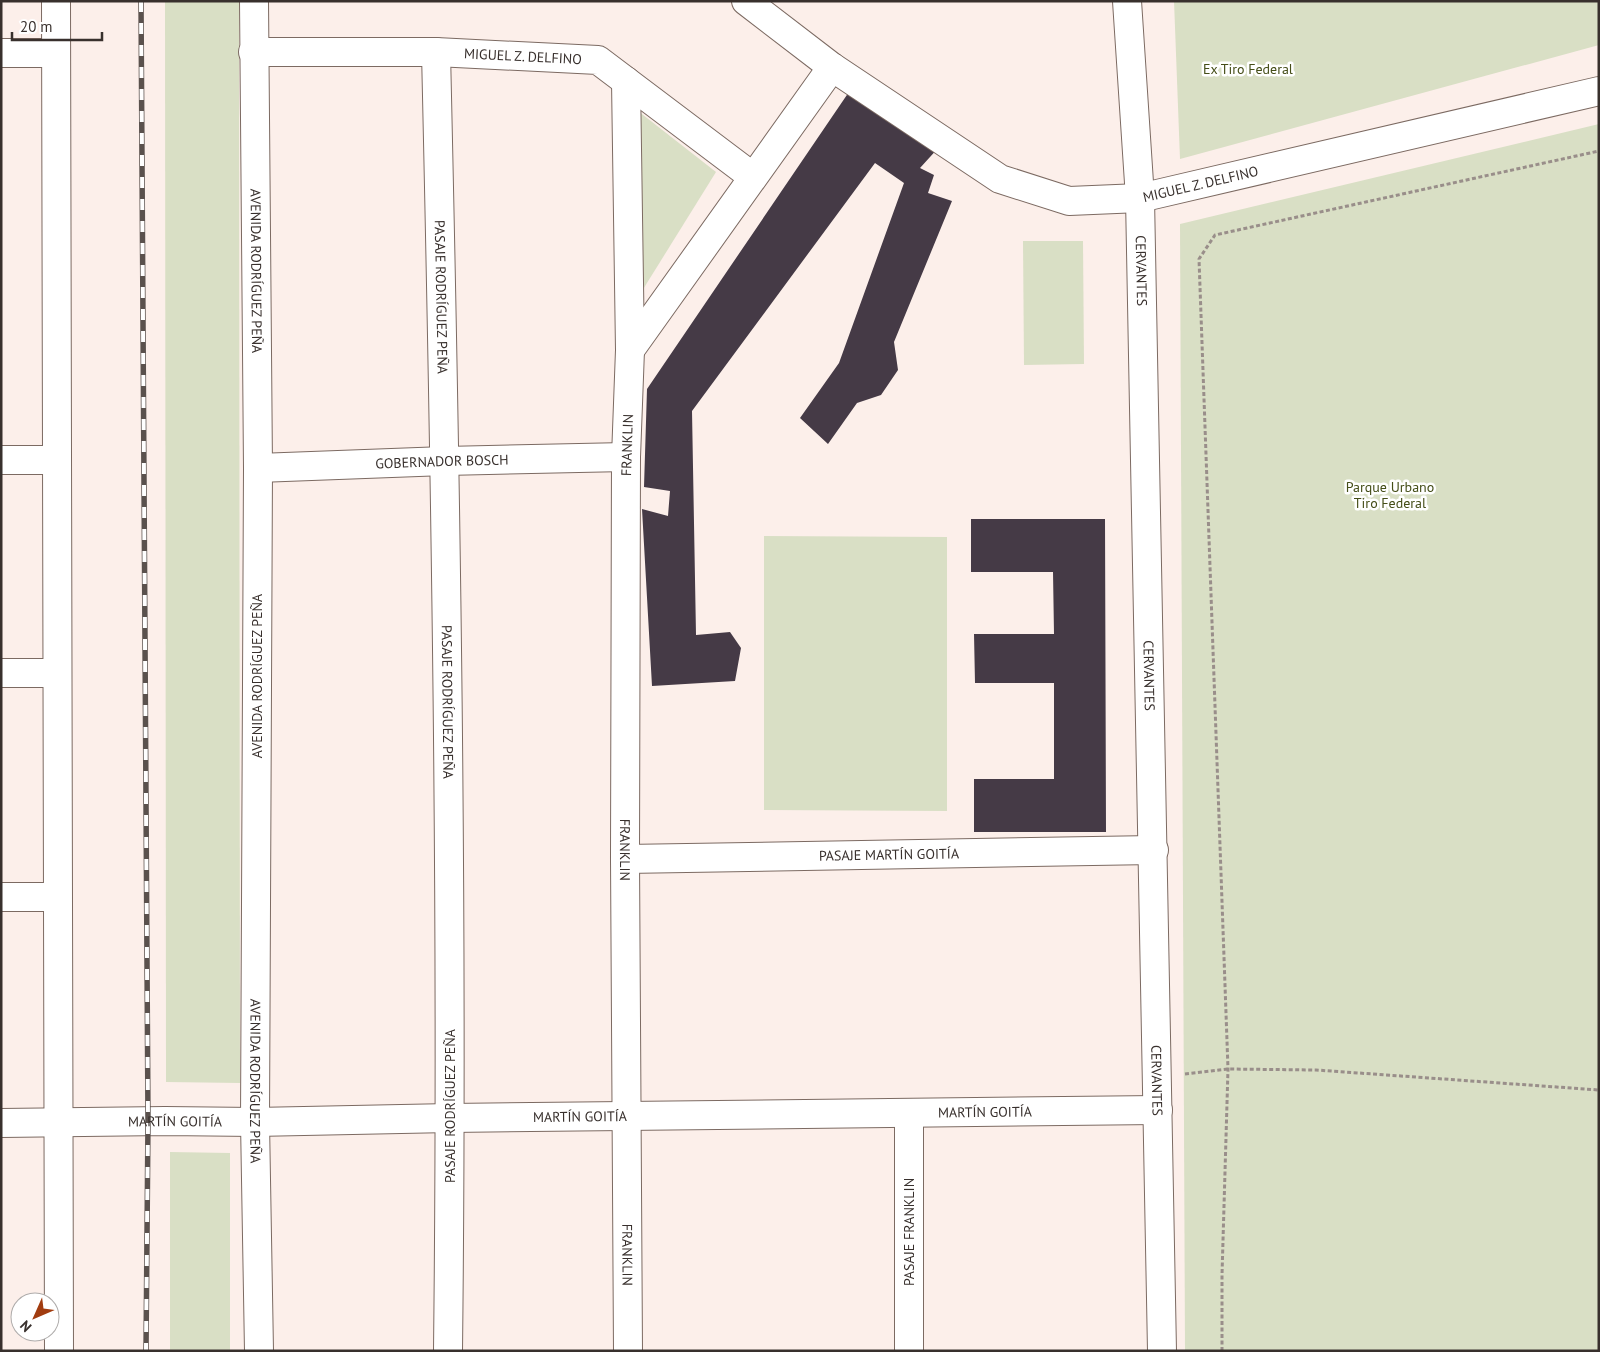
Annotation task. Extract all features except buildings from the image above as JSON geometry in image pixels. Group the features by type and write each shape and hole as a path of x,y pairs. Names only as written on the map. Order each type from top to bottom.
{"street":[{"path":"56,1 57,897 60,1122 59,1351"},
{"name":"AVENIDA RODRÍGUEZ PEÑA","path":"254,1 258,468 255,1122 259,1351"},
{"name":"MIGUEL Z. DELFINO","path":"746,1 832,67 1000,179 1069,200 1140,198 1599,91"},
{"name":"CERVANTES","path":"1127,1 1140,198 1154,850 1162,1351"},
{"name":"MIGUEL Z. DELFINO","path":"253,52 436,52 598,60 754,177"},
{"name":"PASAJE RODRÍGUEZ PEÑA","path":"436,52 445,460 450,1118 448,1351"},
{"path":"1,53 56,53"},
{"path":"630,350 832,67"},
{"name":"FRANKLIN","path":"626,81 630,350 626,457 625,859 628,1351"},
{"name":"GOBERNADOR BOSCH","path":"258,468 445,460 626,457"},
{"path":"1,460 56,460"},
{"path":"1,673 57,673"},
{"name":"PASAJE MARTÍN GOITÍA","path":"625,859 1154,850"},
{"path":"1,897 57,897"},
{"name":"MARTÍN GOITÍA","path":"1,1123 255,1122 1158,1110"},
{"name":"PASAJE FRANKLIN","path":"909,1351 910,1113"}],"path":[{"path":"1222,1351 1222,1276 1228,1069 1199,259 1215,235 1599,151"},
{"path":"1158,1077 1228,1069 1316,1070 1599,1090"}],"green space":[{"path":"165,1 239,1 240,1083 166,1082"},
{"name":"Ex Tiro Federal","path":"1174,1 1599,1 1599,45 1180,159"},
{"path":"638,111 716,172 642,291"},
{"name":"Parque Urbano Tiro Federal","path":"1599,124 1599,1351 1185,1351 1180,224"},
{"path":"1023,241 1083,241 1084,364 1024,365"},
{"path":"764,536 947,537 947,811 764,810"},
{"path":"170,1152 230,1153 230,1351 170,1351"}],"railway":[{"path":"141,1 148,1121 146,1351"}]}
